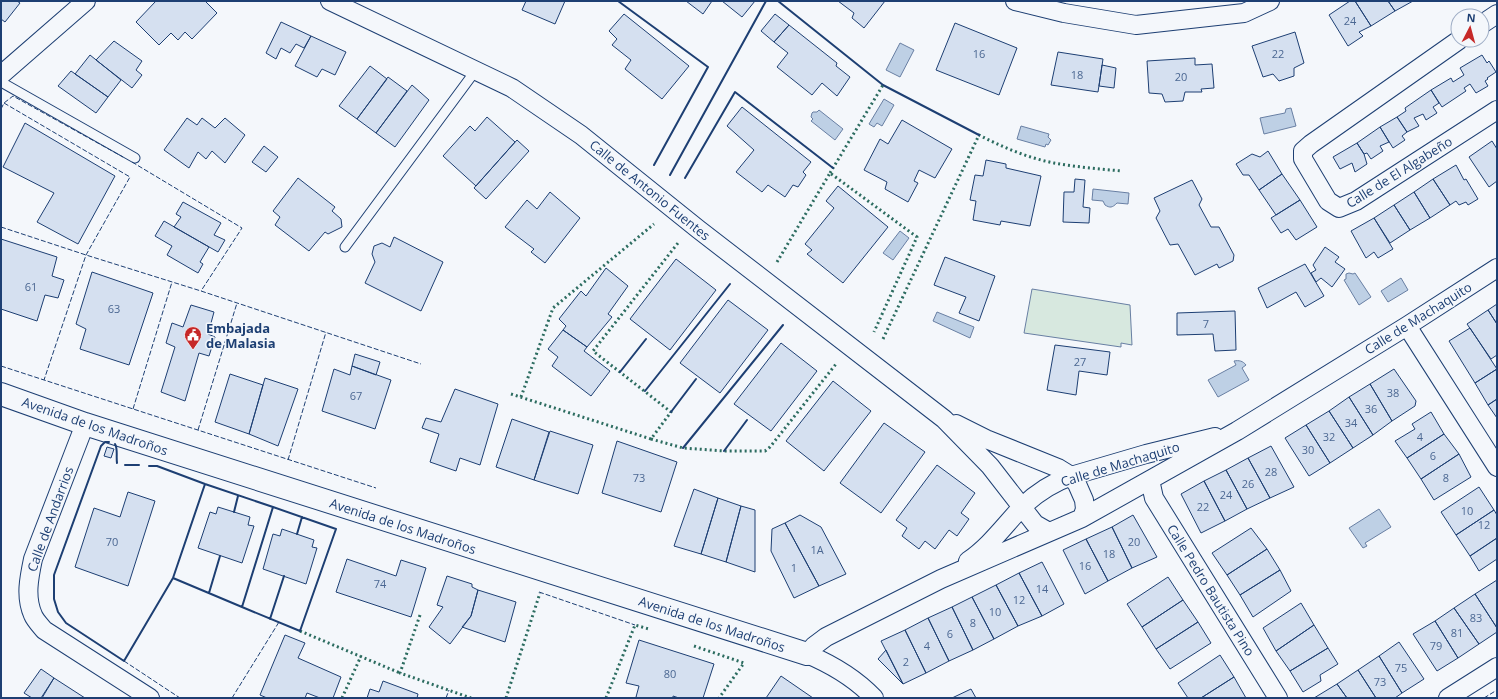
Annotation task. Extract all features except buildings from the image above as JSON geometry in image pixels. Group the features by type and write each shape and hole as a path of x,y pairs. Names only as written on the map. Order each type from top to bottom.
{"street":[{"path":"1,75 86,1"},
{"name":"Calle de Antonio Fuentes","path":"330,1 512,88 582,135 698,229 944,419 990,466 1035,524 1048,532"},
{"path":"1014,1 1064,13 1136,25 1244,13 1270,1"},
{"name":"Calle de El Algabeño","path":"1450,47 1303,151 1303,159 1328,201 1339,208 1356,201 1497,110"},
{"name":"Calle de Machaquito","path":"807,654 814,646 826,637 941,579 1082,518 1150,480 1237,431 1407,326 1497,268"},
{"path":"1407,326 1497,467"},
{"name":"Avenida de los Madroños","path":"1,394 85,424 807,654"},
{"name":"Calle de Antonio Fuentes","path":"944,419 986,439 1058,468 1071,476"},
{"name":"Calle de Andarrios","path":"85,424 33,559 28,581 28,597 33,616 44,630 150,698"},
{"name":"Calle de Machaquito","path":"941,579 975,556 1002,531 1022,508 1040,492 1059,480 1146,454 1237,431"},
{"path":"1071,476 1077,484 1084,500 1085,508 1082,518"},
{"name":"Calle Pedro Bautista Pino","path":"1150,480 1154,498 1278,698"},
{"path":"807,654 838,668 856,680 874,698"},
{"path":"1448,698 1497,667"}],"lane":[{"path":"345,247 476,70"},
{"path":"1,82 135,158"}],"shaded area":[{"path":"1032,289 1130,305 1132,345 1121,343 1121,347 1024,333"}],"water":[{"path":"900,43 914,50 900,77 886,70"},
{"path":"884,99 894,105 882,126 877,123 874,127 869,124"},
{"path":"1291,108 1296,126 1264,134 1260,118 1285,113 1286,109"},
{"path":"819,110 843,129 835,140 811,121 813,119 811,117 812,113"},
{"path":"1021,126 1049,134 1048,137 1051,140 1045,147 1017,139"},
{"path":"1093,189 1129,193 1128,204 1117,203 1110,207 1105,205 1103,201 1092,200"},
{"path":"900,231 909,238 893,260 883,253"},
{"path":"1355,273 1371,297 1359,305 1344,280 1346,279 1346,274"},
{"path":"1401,278 1408,290 1388,302 1381,291"},
{"path":"937,312 974,327 970,338 933,321"},
{"path":"1234,361 1241,361 1246,365 1242,368 1249,380 1218,397 1208,380 1236,365"},
{"path":"1379,509 1391,527 1365,543 1367,546 1363,548 1349,528"}],"hedge":[{"path":"830,173 883,85"},
{"path":"883,339 979,135 1015,152 1044,161 1079,167 1122,171"},
{"path":"777,262 830,173 917,237 874,332"},
{"path":"521,397 553,308 654,224"},
{"path":"511,394 651,439 671,412 593,351 678,243"},
{"path":"651,439 683,448 724,451 765,451 770,447 836,364"},
{"path":"506,698 540,593"},
{"path":"420,615 400,673 471,698"},
{"path":"606,698 635,625 649,629"},
{"path":"300,631 400,673"},
{"path":"694,646 744,663 719,698"},
{"path":"342,698 361,656"}],"fence":[{"path":"1,109 4,103 13,96 123,157"},
{"path":"4,103 130,177 86,255 44,380"},
{"path":"132,162 242,228 201,291"},
{"path":"1,227 421,364"},
{"path":"133,409 172,282"},
{"path":"198,430 237,303"},
{"path":"288,460 326,332"},
{"path":"1,366 376,488"},
{"path":"539,592 635,625"},
{"path":"232,698 279,622"},
{"path":"124,661 180,698"},
{"path":"446,698 449,690"},
{"path":"1484,698 1497,690"}],"wall":[{"path":"618,1 708,67 654,165"},
{"path":"670,175 766,1"},
{"path":"778,1 883,85 979,135"},
{"path":"685,178 735,92 833,168"},
{"path":"645,391 730,284"},
{"path":"683,448 783,325"},
{"path":"620,372 646,339"},
{"path":"671,412 696,379"},
{"path":"724,451 747,420"},
{"path":"109,442 105,442 101,446 54,575 54,599 58,612 66,623 124,661 173,578"},
{"path":"115,444 117,450 117,463"},
{"path":"125,465 139,465"},
{"path":"149,466 157,466 273,507 242,607 173,578 205,484"},
{"path":"234,512 238,496"},
{"path":"242,607 300,631 336,529 273,507"},
{"path":"297,534 302,517"},
{"path":"209,593 220,556"},
{"path":"270,619 284,576"}],"place":[{"name":"Embajada de Malasia","path":"193,350"}]}
